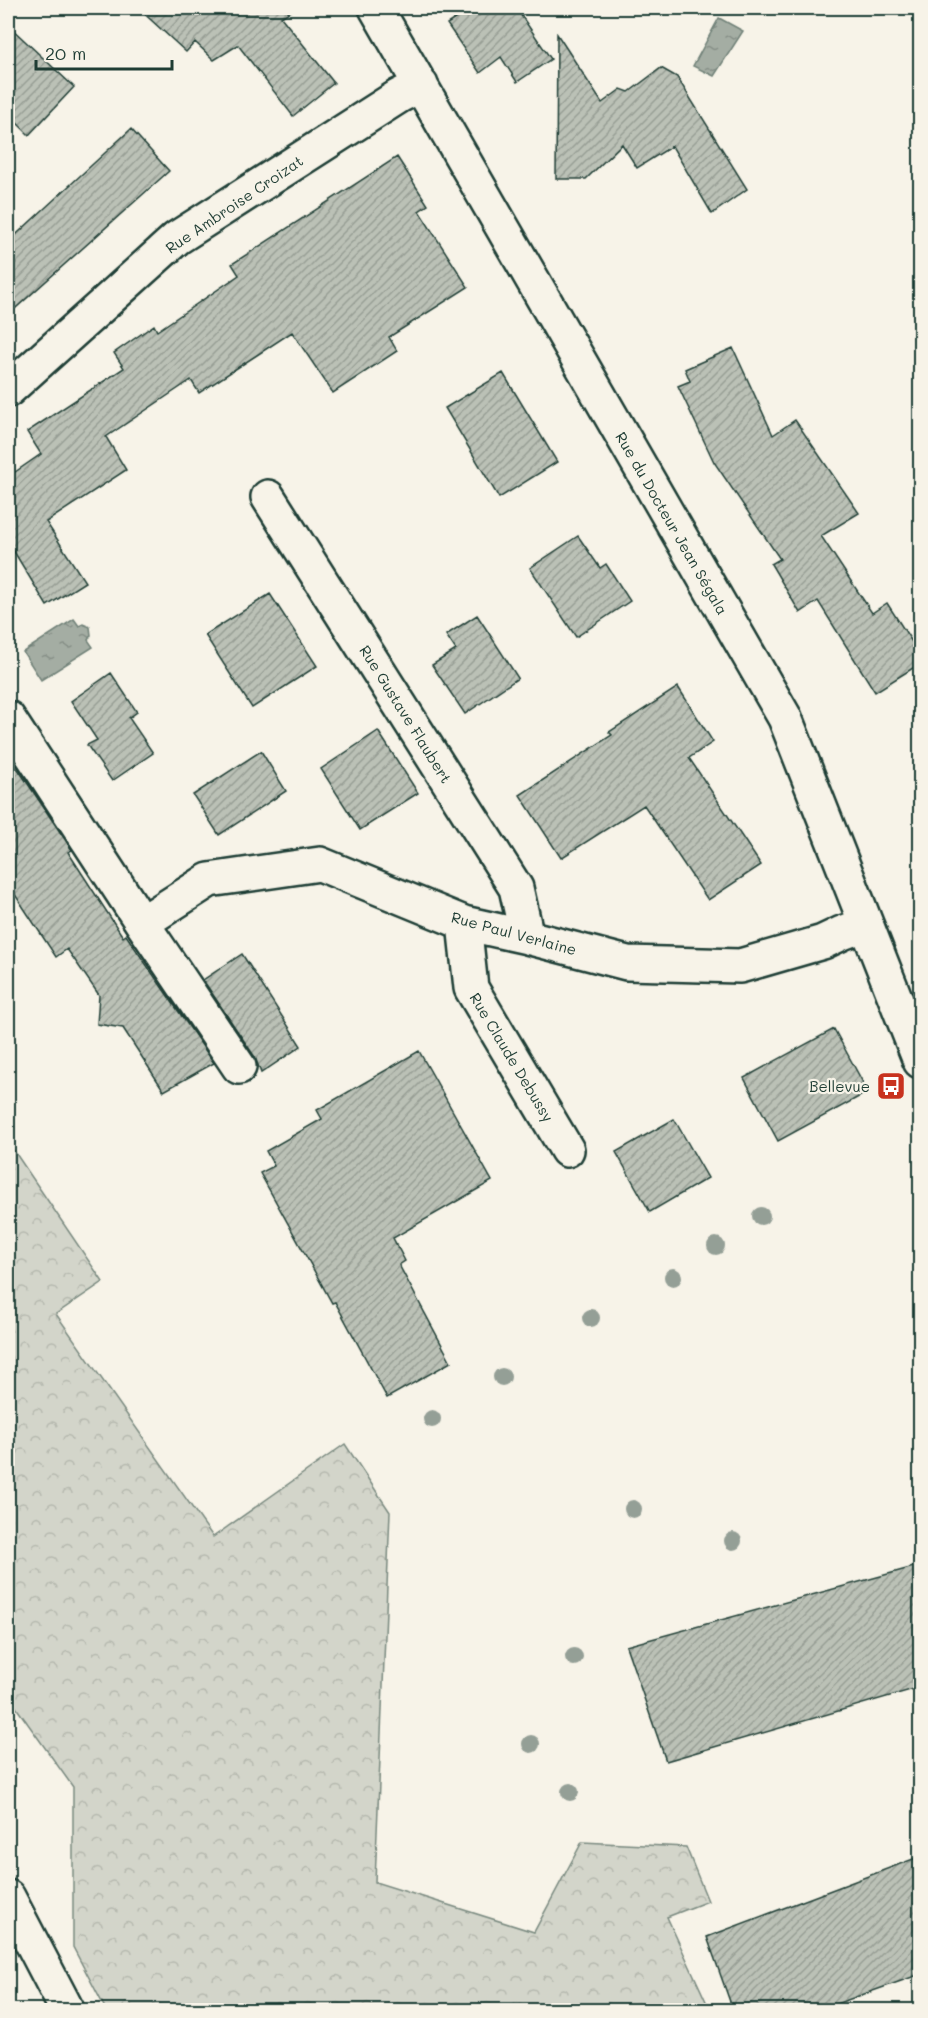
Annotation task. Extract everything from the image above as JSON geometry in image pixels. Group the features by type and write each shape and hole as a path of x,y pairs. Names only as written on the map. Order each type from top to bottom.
{"street":[{"name":"Rue du Docteur Jean Ségala","path":"376,8 785,718 921,1061"},
{"name":"Rue Ambroise Croizat","path":"8,390 177,238 399,96 421,85"},
{"name":"Rue Gustave Flaubert","path":"268,497 516,888 527,937"},
{"path":"8,718 239,1067"},
{"name":"Rue Paul Verlaine","path":"142,923 209,880 320,864 464,923 627,963 740,966 823,942 866,924"},
{"name":"Rue Claude Debussy","path":"464,923 471,988 567,1150"},
{"path":"8,1897 67,2010"}],"green space":[{"path":"8,1142 103,1282 56,1314 213,1537 345,1444 390,1512 375,1882 534,1932 582,1842 686,1847 708,1901 667,1917 710,2010 106,2010 73,1947 73,1787 8,1696"}],"water":[{"path":"719,18 743,31 714,76 693,66"},
{"path":"74,619 79,626 83,624 90,627 91,635 88,640 93,647 41,680 23,652"}],"building":[{"path":"138,8 296,8 281,17 334,83 293,116 238,45 214,60 195,42 186,52"},
{"path":"472,8 516,8 551,59 517,82 501,57 480,73 447,24"},
{"path":"8,25 74,87 29,135 8,114"},
{"path":"557,34 602,103 621,89 629,92 661,68 677,77 747,189 712,214 672,146 637,168 622,144 586,179 556,179"},
{"path":"131,129 169,171 8,315 8,242"},
{"path":"397,157 428,205 419,211 468,287 389,337 397,351 333,393 292,332 199,393 191,380 106,437 126,470 46,522 85,582 47,606 10,545 8,547 8,461 15,472 41,454 27,432 124,368 114,353 154,325 157,331 239,275 232,264"},
{"path":"733,348 773,435 795,420 859,513 821,536 872,613 887,603 921,656 921,663 875,692 818,601 800,613 771,564 780,559 714,462 678,386 690,381 685,369"},
{"path":"503,373 557,462 499,498 445,408"},
{"path":"578,536 600,568 606,564 630,601 576,637 530,568"},
{"path":"270,594 317,666 252,708 205,635"},
{"path":"477,615 518,678 465,714 432,665 456,650 446,635"},
{"path":"111,673 137,712 129,718 153,753 112,781 87,745 97,740 71,701"},
{"path":"678,687 713,742 689,758 761,865 708,900 644,805 561,858 520,795 612,735 609,732"},
{"path":"378,731 418,793 360,830 321,769"},
{"path":"261,751 286,791 219,835 193,795"},
{"path":"8,754 72,850 68,852 123,937 126,935 214,1063 164,1091 123,1028 97,1024 99,995 67,949 56,957 8,884"},
{"path":"242,954 301,1046 261,1073 255,1057 203,980"},
{"path":"834,1029 868,1092 778,1141 744,1078"},
{"path":"419,1051 492,1181 393,1238 405,1261 399,1265 451,1362 387,1398 335,1302 332,1303 260,1173 274,1166 266,1151 322,1119 317,1110"},
{"path":"674,1119 708,1178 650,1212 616,1152"},
{"path":"921,1565 921,1687 666,1761 626,1646"},
{"path":"921,1856 921,1974 819,2010 733,2010 707,1937"}],"place":[{"name":"Bellevue","path":"891,1086"}]}
